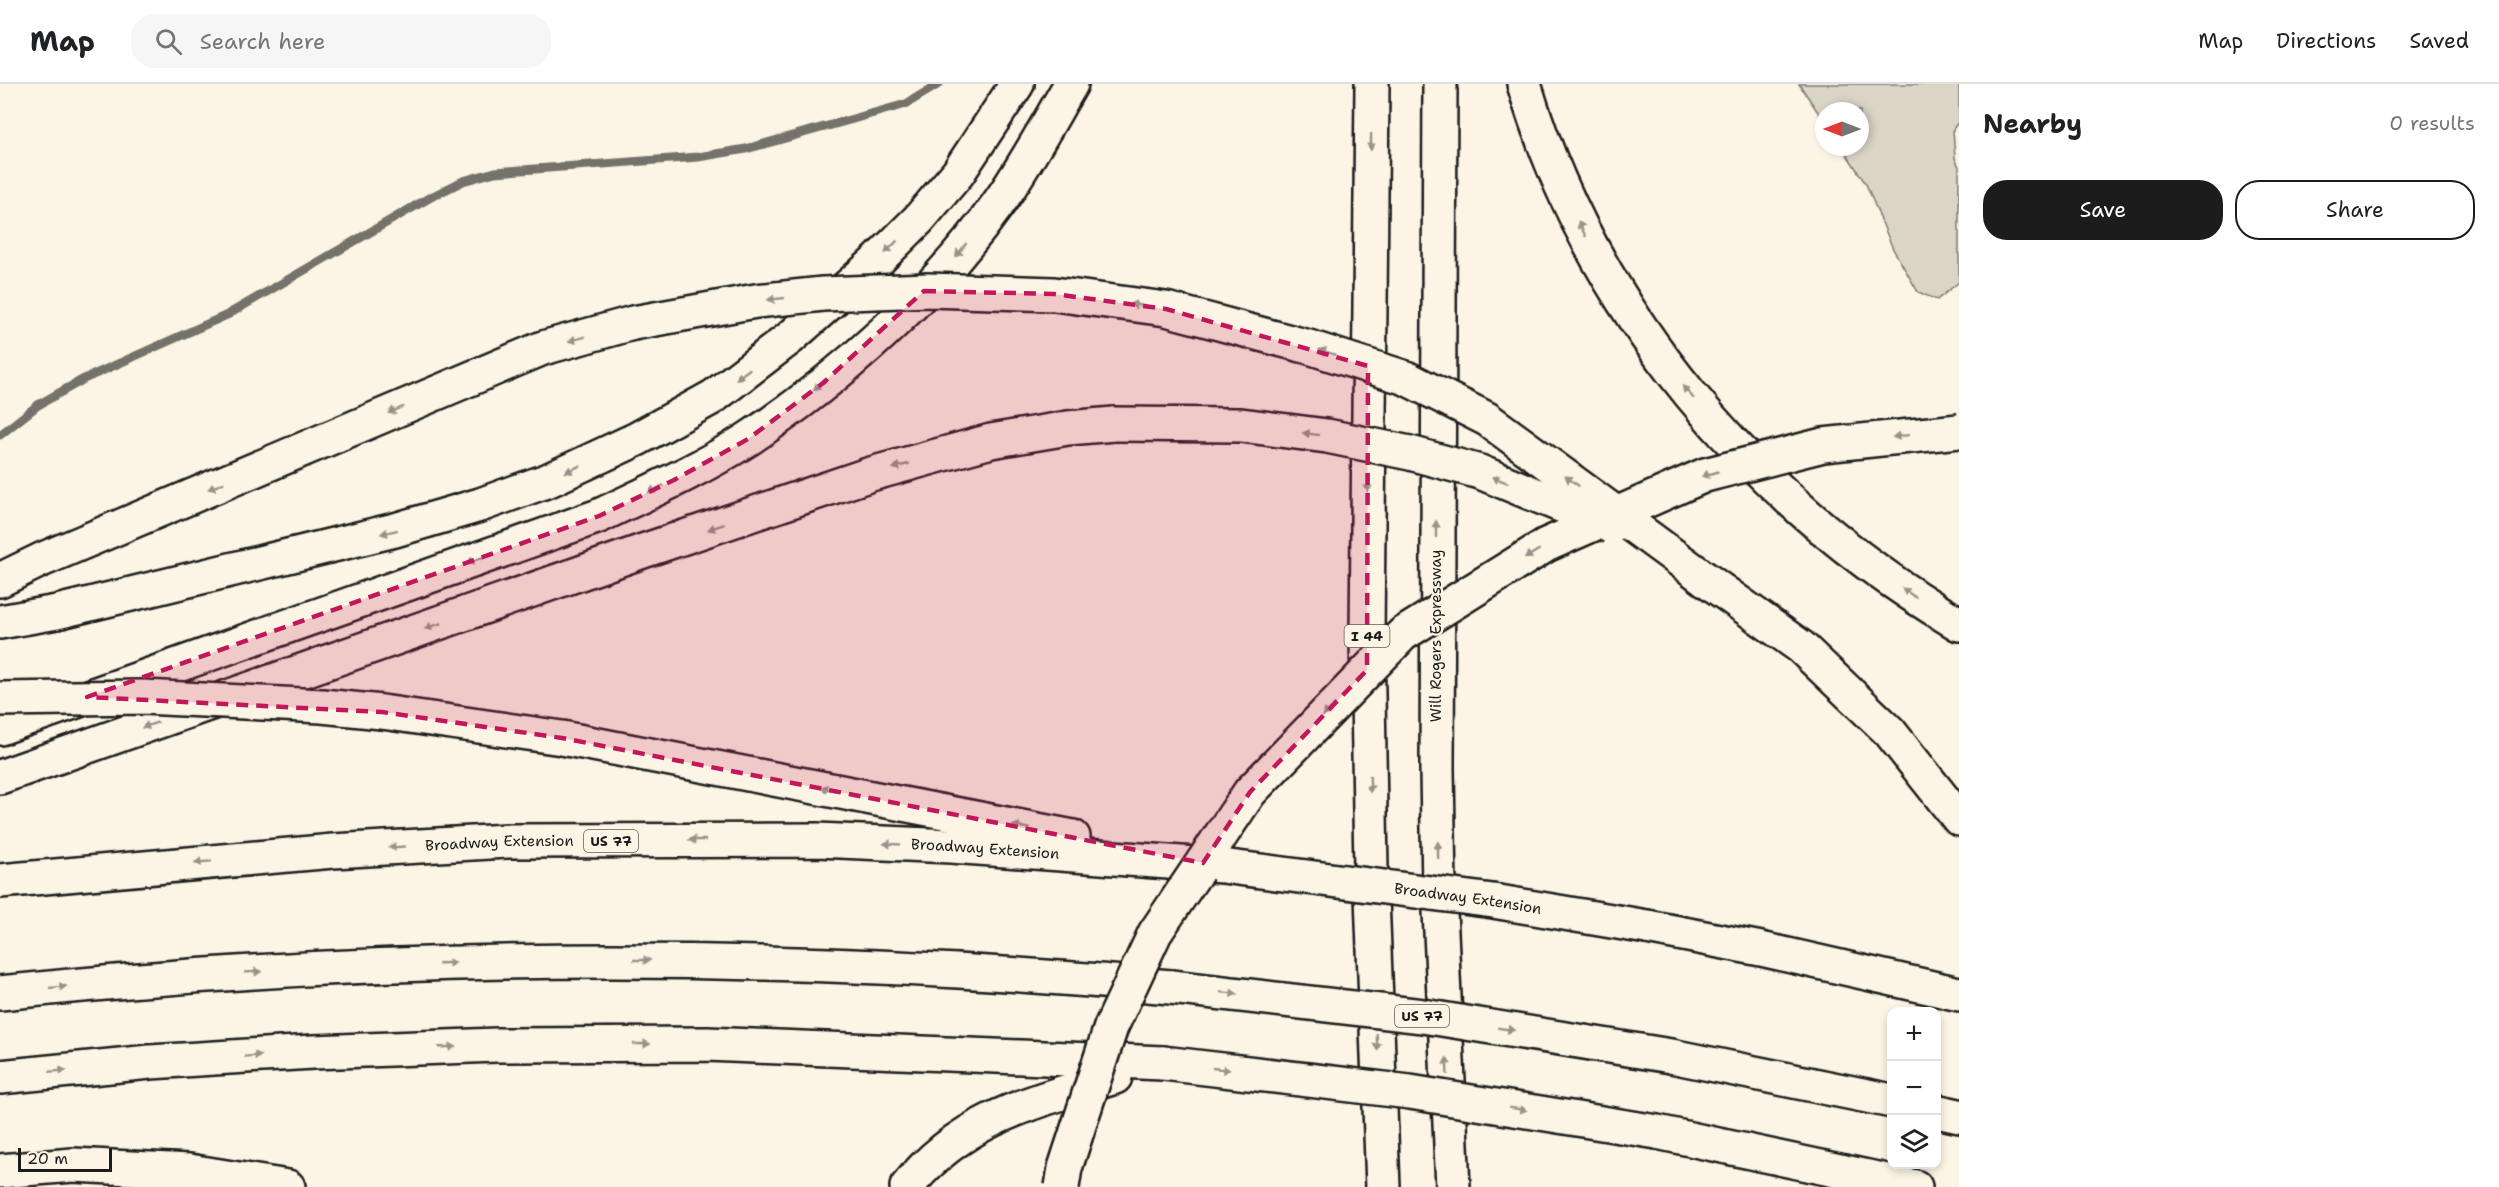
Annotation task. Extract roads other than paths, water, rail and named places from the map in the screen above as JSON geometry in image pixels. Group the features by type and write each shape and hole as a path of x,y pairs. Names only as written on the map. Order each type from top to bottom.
{"highway":[{"path":"0,622 57,612 395,530 480,505 549,480 637,439 713,397 790,338 879,259 919,219 958,173 1017,84"},
{"path":"0,728 599,516 674,480 748,439 823,383 897,320 954,259 997,204 1035,147 1071,84"},
{"name":"I 44","path":"1372,84 1367,638 1371,882 1383,1187"},
{"name":"Will Rogers Expressway","path":"1440,84 1436,746 1439,890 1453,1187"},
{"path":"1524,84 1535,122 1567,198 1601,266 1636,322 1677,380 1743,453 1814,522 1868,565 1959,624"},
{"path":"0,580 52,555 543,348 633,323 756,301 823,294 928,291 1054,294 1166,309 1309,346 1406,378 1487,419 1809,655 1890,732 1959,819"},
{"path":"0,777 632,555 871,474 991,441 1068,428 1114,424 1241,425 1327,436 1410,453 1480,472 1557,502 1644,541 1704,578"},
{"path":"1062,1187 1065,1168 1112,1027 1155,933 1250,792 1403,634 1546,545 1704,475 1823,445 1959,431"},
{"path":"0,699 143,697 382,711 562,738 1222,866"},
{"name":"Broadway Extension","path":"0,881 333,850 518,841 817,840 963,847 1222,866 1492,901 1771,951 1959,994"},
{"name":"US 77","path":"0,993 228,973 374,965 623,960 960,970 1171,987 1423,1016 1671,1056 1887,1100"},
{"path":"0,1077 150,1062 509,1045 707,1044 920,1051 1163,1063 1410,1092 1657,1132 1861,1179 1915,1187"},
{"path":"907,1187 919,1171 948,1147 980,1125 1006,1112 1163,1063"},
{"path":"1941,1112 1959,1116"},
{"path":"0,1171 73,1165 166,1170 288,1187"}],"waterway":[{"path":"0,435 38,405 84,379 227,315 429,198 463,181 495,172 698,157 746,149 906,104 939,84"}]}
